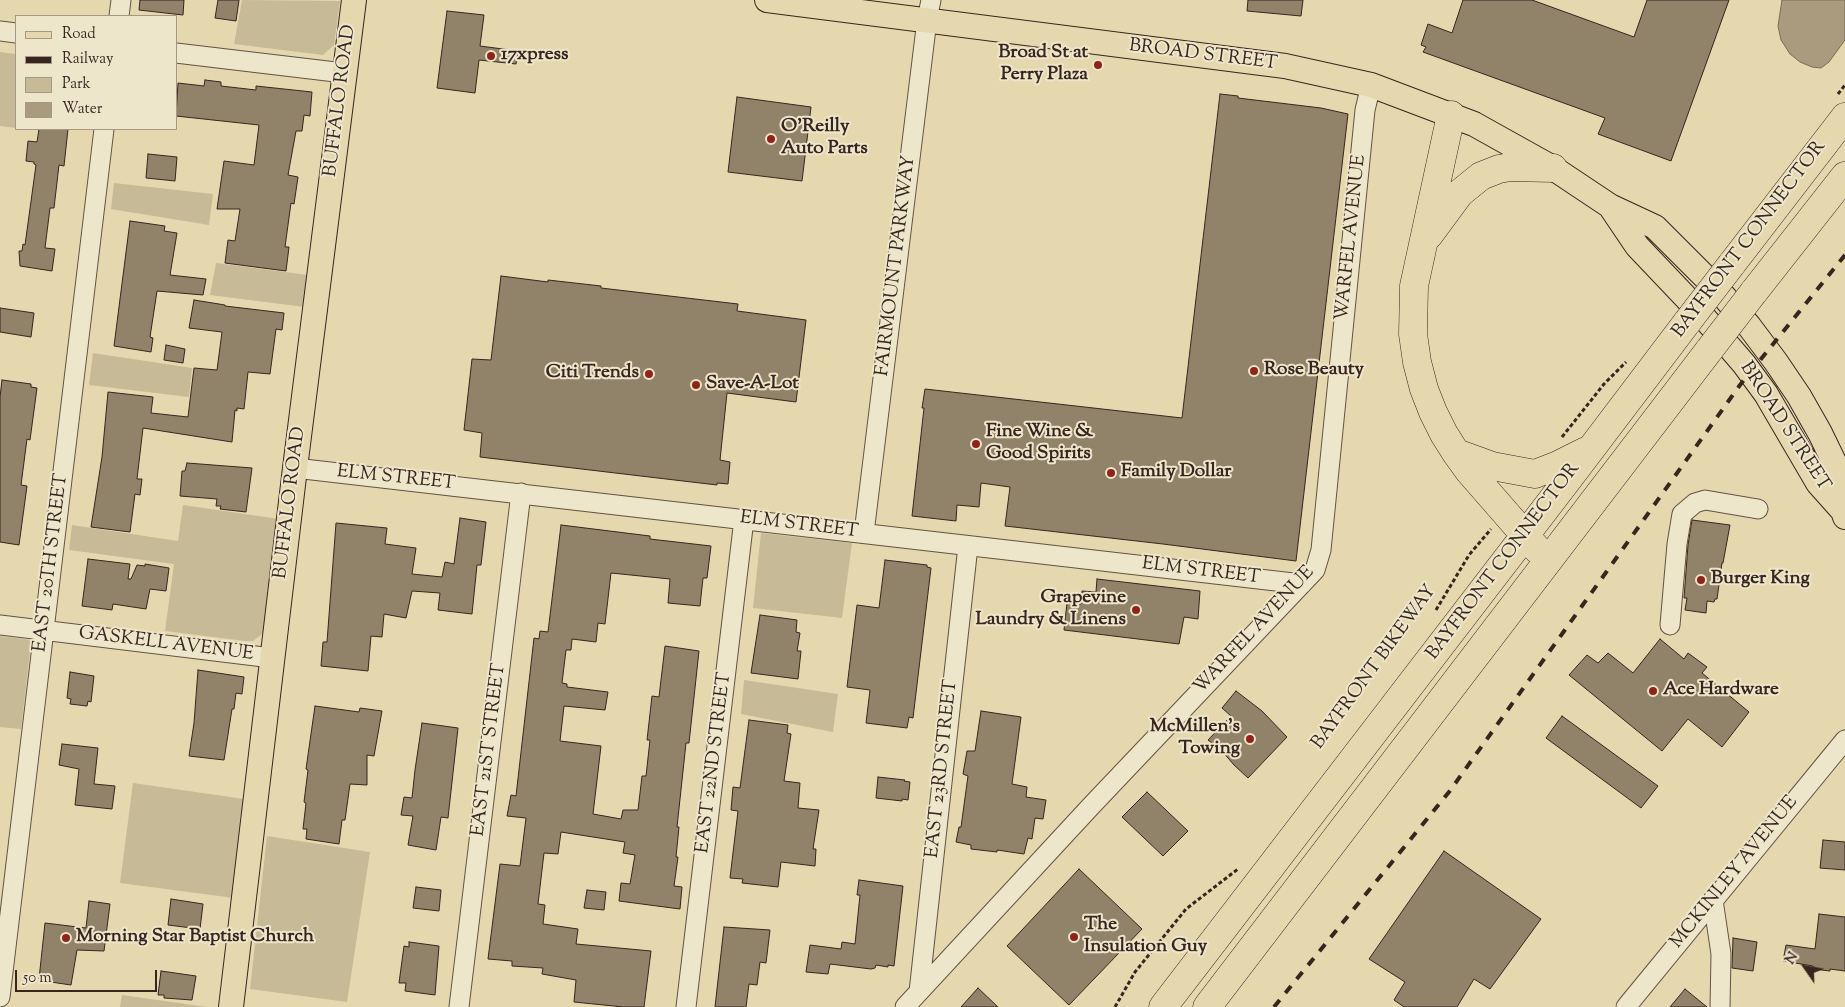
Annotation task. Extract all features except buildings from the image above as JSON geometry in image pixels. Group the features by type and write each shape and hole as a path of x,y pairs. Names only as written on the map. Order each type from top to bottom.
{"highway":[{"path":"1451,115 1414,286 1413,334 1417,362 1433,412 1456,453 1548,562"},
{"name":"BAYFRONT CONNECTOR","path":"1163,1007 1845,117"},
{"path":"1422,244 1460,193 1479,177 1510,167 1553,168"},
{"name":"BAYFRONT CONNECTOR","path":"1207,1007 1769,272 1845,176"},
{"path":"1456,453 1492,466 1535,474 1558,465 1592,447"}],"main road":[{"name":"BUFFALO ROAD","path":"231,1007 295,468 354,0"},
{"name":"BROAD STREET","path":"767,0 929,10 1277,65 1371,85 1490,132 1553,168 1610,206 1655,227 1721,292 1755,333 1799,396 1840,472 1844,514"}],"street":[{"path":"119,15 121,0"},
{"name":"FAIRMOUNT PARKWAY","path":"864,533 929,10"},
{"path":"0,31 15,33"},
{"path":"178,53 344,73"},
{"name":"WARFEL AVENUE","path":"905,1007 1092,805 1315,570 1321,550 1365,110 1371,85"},
{"name":"EAST 20TH STREET","path":"0,997 104,130"},
{"name":"ELM STREET","path":"295,468 1302,584"},
{"name":"EAST 21ST STREET","path":"459,1007 521,493"},
{"path":"1670,624 1677,544 1682,514 1695,503 1705,500 1758,509"},
{"name":"EAST 22ND STREET","path":"686,1007 744,519"},
{"name":"EAST 23RD STREET","path":"919,992 968,546"},
{"name":"GASKELL AVENUE","path":"0,625 272,658"},
{"name":"MCKINLEY AVENUE","path":"1626,1007 1845,740"},
{"path":"1713,900 1721,954 1720,1007"}],"path":[{"path":"1560,440 1604,384 1629,360"},
{"name":"BAYFRONT BIKEWAY","path":"1435,612 1469,555 1504,512"},
{"path":"1115,1007 1135,972 1186,909 1242,866"}],"green space":[{"path":"242,0 340,1 334,45 323,55 234,44"},
{"path":"0,52 15,54 15,128 0,126"},
{"path":"114,183 213,194 209,225 111,209"},
{"path":"216,263 308,275 305,307 210,295"},
{"path":"93,353 192,368 189,397 89,385"},
{"path":"183,505 279,519 264,630 253,641 165,631 174,564 69,550 72,525 178,541"},
{"path":"761,533 852,543 842,618 753,608"},
{"path":"0,636 29,640 31,643 21,729 0,727"},
{"path":"744,680 838,694 833,732 741,714"},
{"path":"133,783 244,799 234,898 120,883"},
{"path":"267,836 370,852 347,1002 250,989"},
{"path":"122,995 207,1007 120,1007"}],"water":[{"path":"1782,0 1845,0 1845,40 1829,62 1821,68 1812,67 1800,62 1790,54 1781,40 1778,26"}],"railway":[{"path":"1274,1007 1449,792 1740,385 1845,255"}],"place":[{"name":"17xpress","path":"491,56"},
{"name":"Broad St at Perry Plaza","path":"1098,65"},
{"name":"O'Reilly Auto Parts","path":"771,139"},
{"name":"Rose Beauty","path":"1254,371"},
{"name":"Citi Trends","path":"649,374"},
{"name":"Save-A-Lot","path":"696,385"},
{"name":"Fine Wine & Good Spirits","path":"976,444"},
{"name":"Family Dollar","path":"1111,473"},
{"name":"Burger King","path":"1701,580"},
{"name":"Grapevine Laundry & Linens","path":"1136,610"},
{"name":"Ace Hardware","path":"1653,691"},
{"name":"McMillen's Towing","path":"1250,739"},
{"name":"The Insulation Guy","path":"1074,937"},
{"name":"Morning Star Baptist Church","path":"66,938"}]}
